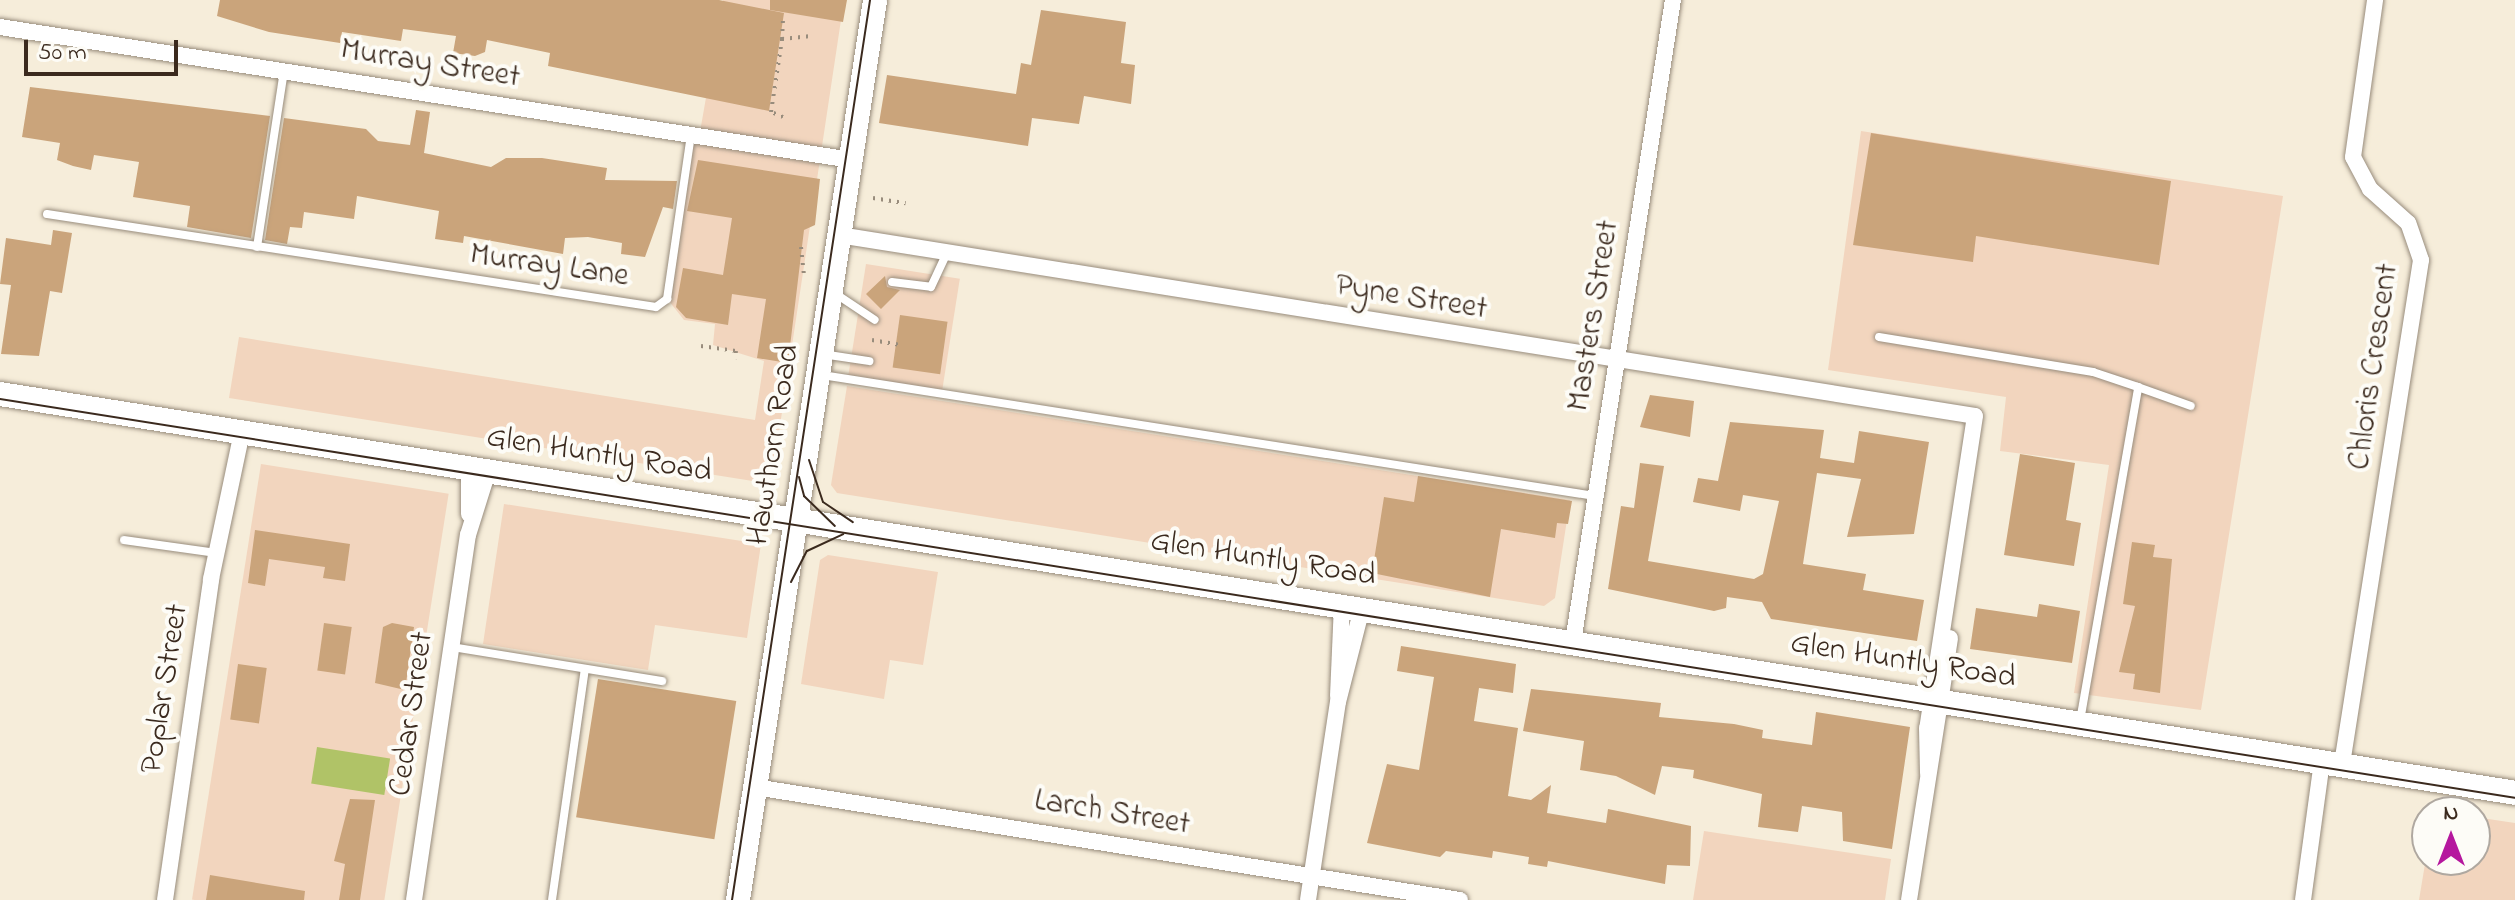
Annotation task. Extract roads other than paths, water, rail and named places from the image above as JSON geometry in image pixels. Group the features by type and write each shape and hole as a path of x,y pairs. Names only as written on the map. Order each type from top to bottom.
{"street":[{"name":"Hawthorn Road","path":"738,900 875,0"},
{"name":"Masters Street","path":"1573,642 1673,0"},
{"name":"Chloris Crescent","path":"2303,900 2332,763 2421,260 2415,233 2370,189 2353,157 2375,0"},
{"name":"Murray Street","path":"0,27 851,160"},
{"name":"Pyne Street","path":"839,235 1975,416 1937,700"},
{"name":"Glen Huntly Road","path":"0,394 1352,606 2515,793"},
{"name":"Poplar Street","path":"165,900 234,431"},
{"name":"Cedar Street","path":"414,900 479,469"},
{"path":"1308,900 1352,606"},
{"path":"1909,900 1937,700"},
{"name":"Larch Street","path":"755,787 1460,900"}],"lane":[{"path":"257,247 284,71"},
{"name":"Murray Lane","path":"47,214 656,307 667,299 692,134"},
{"path":"892,282 931,287 948,252"},
{"path":"831,291 868,305 875,320"},
{"path":"1879,337 2093,372 2191,406"},
{"path":"819,364 869,361"},
{"path":"819,364 1595,496"},
{"path":"2080,722 2138,387"},
{"path":"124,540 217,554"},
{"path":"451,647 662,681"},
{"path":"552,900 585,669"}],"tram line":[{"path":"732,900 870,0"},
{"path":"0,399 2515,798"},
{"path":"809,460 823,502 853,522"},
{"path":"799,477 804,496 835,526"},
{"path":"791,582 807,551 843,534"}]}
